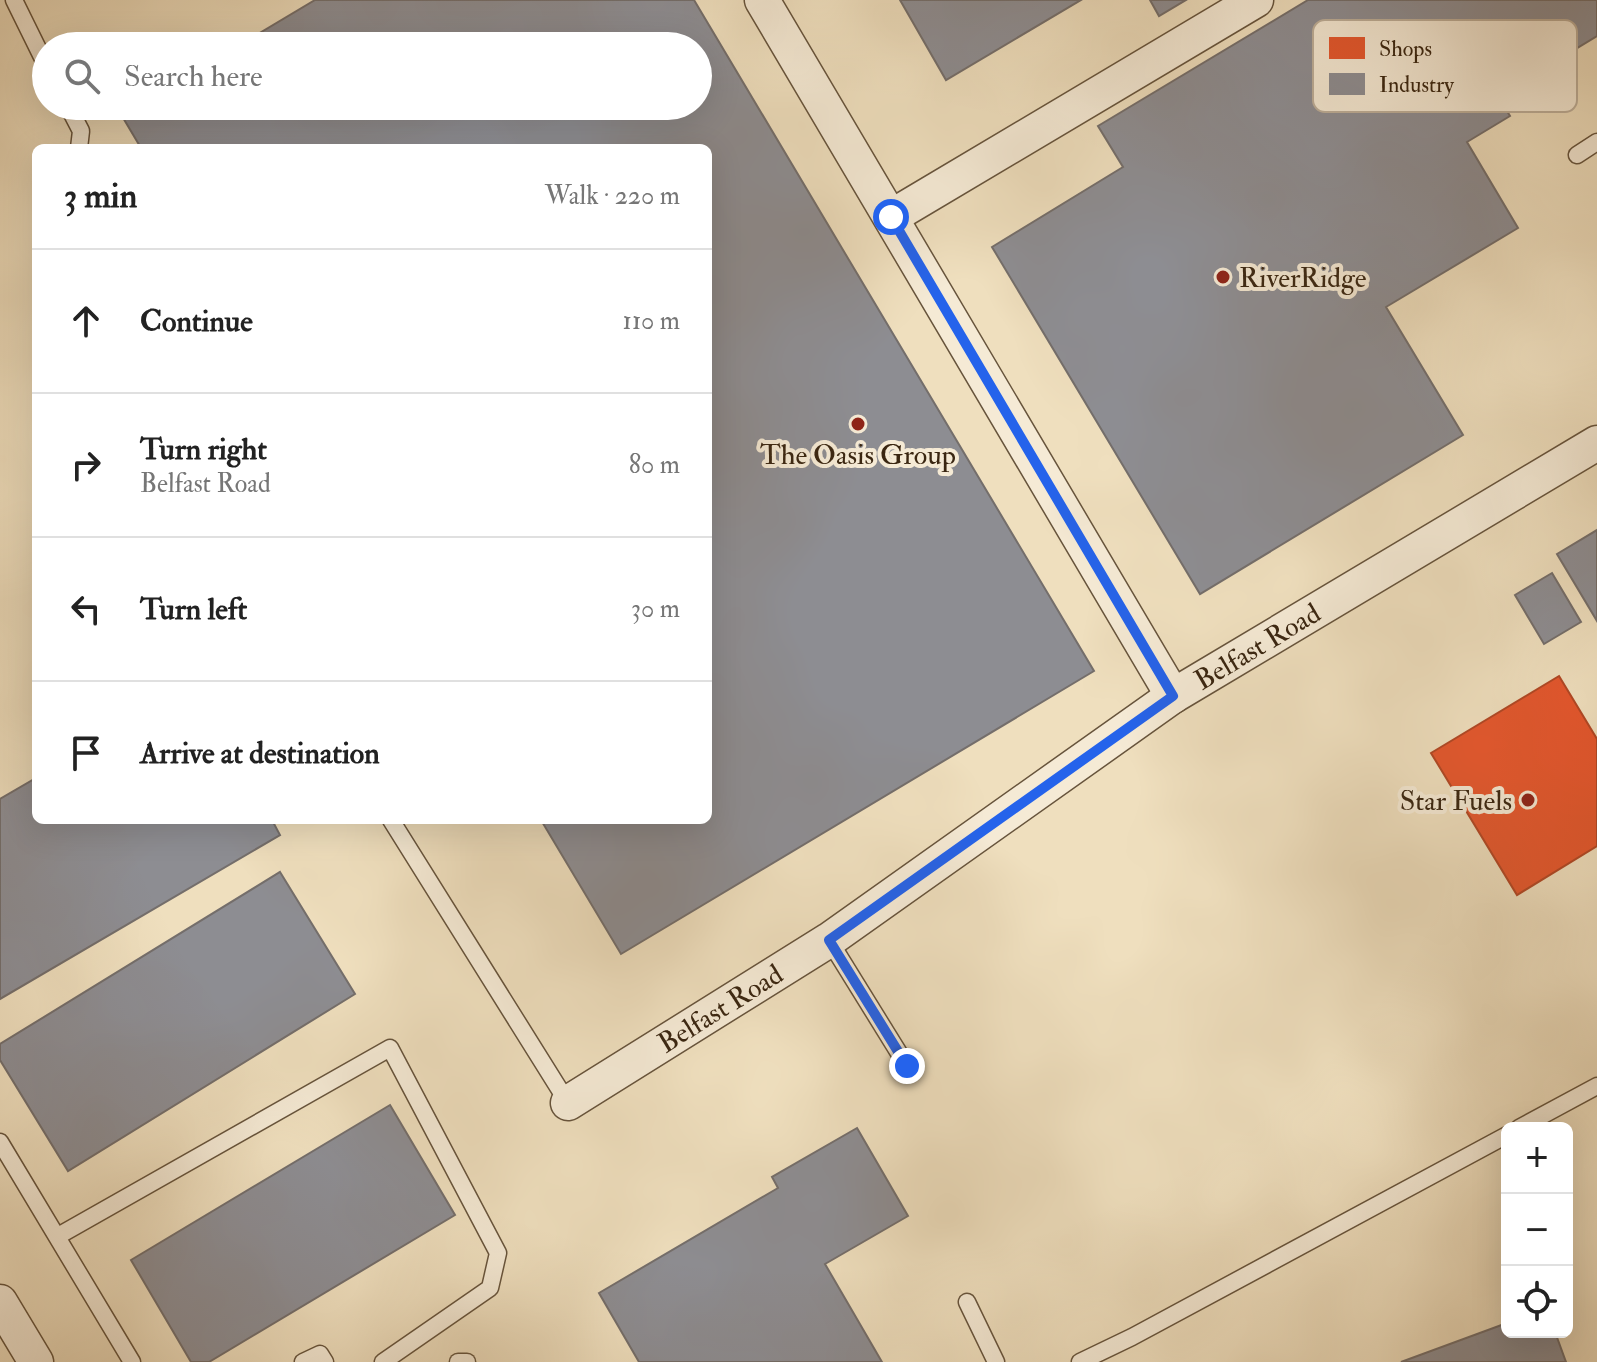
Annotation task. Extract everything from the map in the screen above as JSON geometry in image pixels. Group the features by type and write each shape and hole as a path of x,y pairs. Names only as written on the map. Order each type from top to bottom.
{"street":[{"path":"762,0 1173,696"},
{"path":"891,217 1256,0"},
{"name":"Belfast Road","path":"568,1103 829,940 1173,696 1597,443"},
{"path":"0,1302 36,1362"}],"lane":[{"path":"14,0 32,37"},
{"path":"75,120 81,131 79,144"},
{"path":"1577,155 1597,142"},
{"path":"394,824 568,1103"},
{"path":"829,940 907,1066"},
{"path":"58,1236 390,1048 498,1253 490,1288 383,1362"},
{"path":"1530,1122 1597,1086"},
{"path":"1080,1362 1501,1138"},
{"path":"0,1142 132,1362"},
{"path":"967,1302 996,1362"},
{"path":"303,1362 320,1354 325,1362"},
{"path":"458,1362 467,1362"}],"building: Shops":[{"name":"Star Fuels","path":"1559,676 1597,739 1597,846 1517,895 1431,753"}],"building: Industry":[{"path":"315,0 694,0 1094,671 621,954 543,824 712,824 712,144 139,144 124,120 712,120 712,32 261,32"},
{"path":"900,0 1081,0 946,80"},
{"path":"1150,0 1186,0 1159,16"},
{"name":"RiverRidge","path":"1308,0 1597,0 1597,36 1577,48 1577,20 1313,20 1313,112 1508,112 1510,116 1467,142 1518,228 1386,307 1463,435 1200,594 992,247 1123,167 1098,126"},
{"path":"1597,530 1597,621 1557,554"},
{"path":"1552,573 1581,622 1544,644 1515,595"},
{"path":"32,780 32,824 274,824 280,835 0,999 0,799"},
{"path":"280,872 355,994 68,1171 0,1060 0,1044"},
{"path":"390,1105 455,1215 209,1362 191,1362 131,1260"},
{"path":"857,1128 908,1216 825,1264 882,1362 639,1362 599,1293 778,1188 772,1177"},
{"path":"1501,1325 1501,1338 1557,1338 1566,1362 1401,1362"}],"place":[{"name":"RiverRidge","path":"1223,277"},
{"name":"The Oasis Group","path":"858,424"},
{"name":"Star Fuels","path":"1528,800"}],"route":[{"path":"891,217 1173,696 829,940 907,1066"}]}
